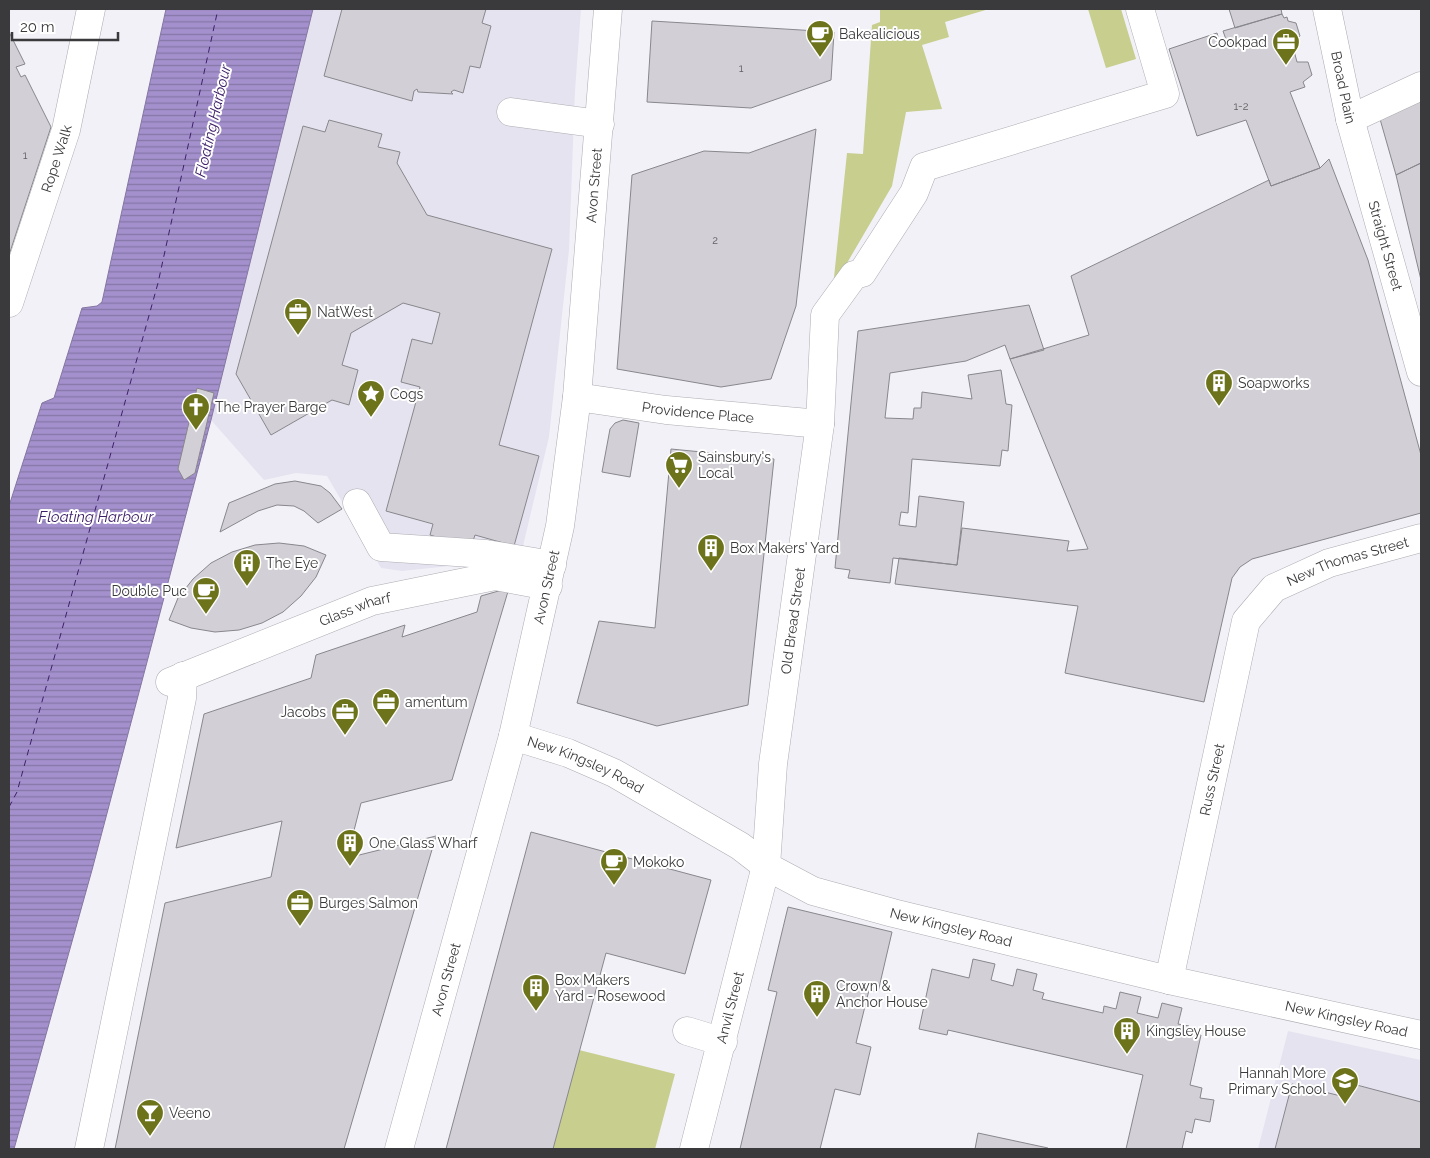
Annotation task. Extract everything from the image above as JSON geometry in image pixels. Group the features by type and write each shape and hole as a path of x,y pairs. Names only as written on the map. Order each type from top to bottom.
{"street":[{"name":"Rope Walk","path":"9,303 39,186 66,130 91,9"},
{"name":"Avon Street","path":"399,1149 513,736 560,526 577,397 608,9"},
{"name":"Old Bread Street","path":"766,866 773,764 820,424 826,316 854,276 862,272 914,193 924,167 1165,94 1140,9"},
{"name":"Broad Plain","path":"1327,9 1350,118 1421,86"},
{"path":"511,112 600,124"},
{"name":"Straight Street","path":"1350,118 1421,372"},
{"name":"Providence Place","path":"577,397 666,410 820,424"},
{"path":"357,502 381,547 486,554 550,575"},
{"name":"New Thomas Street","path":"1274,588 1329,563 1421,538"},
{"name":"Glass wharf","path":"89,1149 182,698 176,679 372,601 495,576 550,575"},
{"name":"Russ Street","path":"1169,980 1246,621 1274,588"},
{"name":"New Kingsley Road","path":"513,736 568,753 614,773 740,846 766,866 822,894 1169,980 1421,1034"},
{"name":"Anvil Street","path":"694,1149 723,1042 766,866"},
{"path":"687,1031 723,1042"}],"shaded area":[{"path":"313,9 581,9 575,91 569,250 549,437 518,567 488,562 402,571 381,568 327,476 296,473 264,480 211,420"},
{"name":"Hannah More Primary School","path":"1288,1031 1421,1060 1421,1149 1258,1149"}],"green space":[{"path":"880,9 989,9 945,22 949,37 922,45 942,109 906,112 892,186 833,287 847,153 863,154 872,25 880,22"},
{"path":"1088,9 1121,9 1136,59 1106,68"},
{"path":"579,1050 675,1074 655,1149 553,1149"}],"water":[{"name":"Floating Harbour","path":"166,9 313,9 211,420 92,870 14,1149 9,1149 9,506 42,403 54,398 82,308 97,306 102,302"}],"building":[{"path":"342,9 486,9 482,23 491,26 480,68 470,66 463,93 454,90 451,92 453,94 418,92 417,89 414,91 412,101 324,76"},
{"path":"1229,9 1281,9 1282,14 1235,28"},
{"path":"1282,14 1284,18 1287,17 1288,21 1296,23 1300,36 1294,42 1296,46 1293,47 1297,62 1308,62 1312,75 1303,82 1305,87 1290,92 1320,168 1271,186 1246,120 1197,136 1169,49 1217,33 1221,47 1228,45 1223,31"},
{"path":"652,21 834,32 831,80 751,108 647,102"},
{"path":"9,32 25,64 16,67 21,77 25,75 51,127 9,255"},
{"path":"1421,98 1421,163 1396,175 1380,119"},
{"name":"NatWest","path":"329,120 382,134 378,147 400,152 397,163 427,215 552,249 499,445 539,456 514,546 475,535 471,547 430,535 433,524 386,511 420,387 401,382 412,339 432,344 440,313 403,303 351,333 342,365 358,370 349,405 332,400 271,435 236,374 303,126 325,132"},
{"path":"816,129 796,306 771,379 721,387 617,369 632,175 704,151 749,153"},
{"name":"Soapworks","path":"1329,159 1368,260 1421,455 1421,513 1252,559 1240,567 1232,578 1204,702 1065,673 1078,606 895,584 899,558 957,565 962,528 1069,541 1067,551 1088,549 1010,359 1089,335 1071,276 1269,180 1271,186 1320,168"},
{"path":"1421,163 1421,280 1396,175"},
{"path":"1029,305 1044,350 1010,359 1005,345 966,361 890,373 885,418 913,419 914,408 921,408 922,392 972,399 968,375 1001,370 1006,404 1012,405 1008,451 1002,450 1000,466 912,459 908,513 901,512 899,525 916,527 919,496 964,502 957,565 893,558 890,583 848,578 850,570 835,568 858,331"},
{"name":"The Prayer Barge","path":"197,388 214,393 195,473 184,480 178,469"},
{"path":"623,420 639,423 630,477 602,472 610,429 615,423"},
{"name":"Box Makers' Yard","path":"671,449 774,459 748,705 657,726 577,703 599,621 655,628"},
{"path":"295,481 321,486 330,493 342,509 318,523 304,511 294,506 277,505 258,511 220,532 229,503 275,484"},
{"name":"The Eye","path":"279,543 304,546 326,555 316,577 301,596 283,612 262,623 239,630 215,632 191,628 169,620 178,598 193,579 211,563 232,552 255,545"},
{"name":"One Glass Wharf","path":"509,588 452,780 361,803 347,858 436,836 344,1149 115,1149 165,903 271,877 282,821 176,848 204,714 311,678 316,655 405,625 402,637 477,612 481,596"},
{"name":"Box Makers Yard - Rosewood","path":"531,832 711,880 685,974 606,953 553,1149 446,1149"},
{"name":"Crown & Anchor House","path":"788,907 892,932 878,992 869,990 856,1043 871,1047 860,1095 835,1089 820,1149 740,1149 777,992 768,990"},
{"name":"Kingsley House","path":"973,959 995,964 991,980 1013,986 1017,969 1037,974 1033,990 1044,993 1042,999 1103,1013 1104,1006 1116,1009 1120,992 1141,997 1137,1013 1158,1018 1162,1003 1182,1008 1178,1024 1189,1026 1188,1032 1201,1035 1190,1085 1202,1088 1200,1098 1214,1100 1210,1122 1195,1119 1192,1133 1186,1131 1182,1149 1126,1149 1143,1075 948,1030 947,1035 919,1029 932,969 969,978"},
{"path":"1292,1084 1349,1098 1353,1084 1421,1102 1421,1149 1275,1149"},
{"path":"978,1133 1048,1148 1048,1149 975,1149"}],"ferry route":[{"path":"9,807 17,792 158,283 218,9"}],"place":[{"name":"Bakealicious","path":"820,58"},
{"name":"Cookpad","path":"1286,66"},
{"name":"NatWest","path":"298,336"},
{"name":"Soapworks","path":"1219,407"},
{"name":"Cogs","path":"371,418"},
{"name":"The Prayer Barge","path":"196,431"},
{"name":"Sainsbury's Local","path":"679,489"},
{"name":"Box Makers' Yard","path":"711,572"},
{"name":"The Eye","path":"247,587"},
{"name":"Double Puc","path":"206,615"},
{"name":"amentum","path":"386,726"},
{"name":"Jacobs","path":"345,736"},
{"name":"One Glass Wharf","path":"350,867"},
{"name":"Mokoko","path":"614,886"},
{"name":"Burges Salmon","path":"300,927"},
{"name":"Box Makers Yard - Rosewood","path":"536,1012"},
{"name":"Crown & Anchor House","path":"817,1018"},
{"name":"Kingsley House","path":"1127,1055"},
{"name":"Hannah More Primary School","path":"1345,1105"},
{"name":"Veeno","path":"150,1137"}]}
